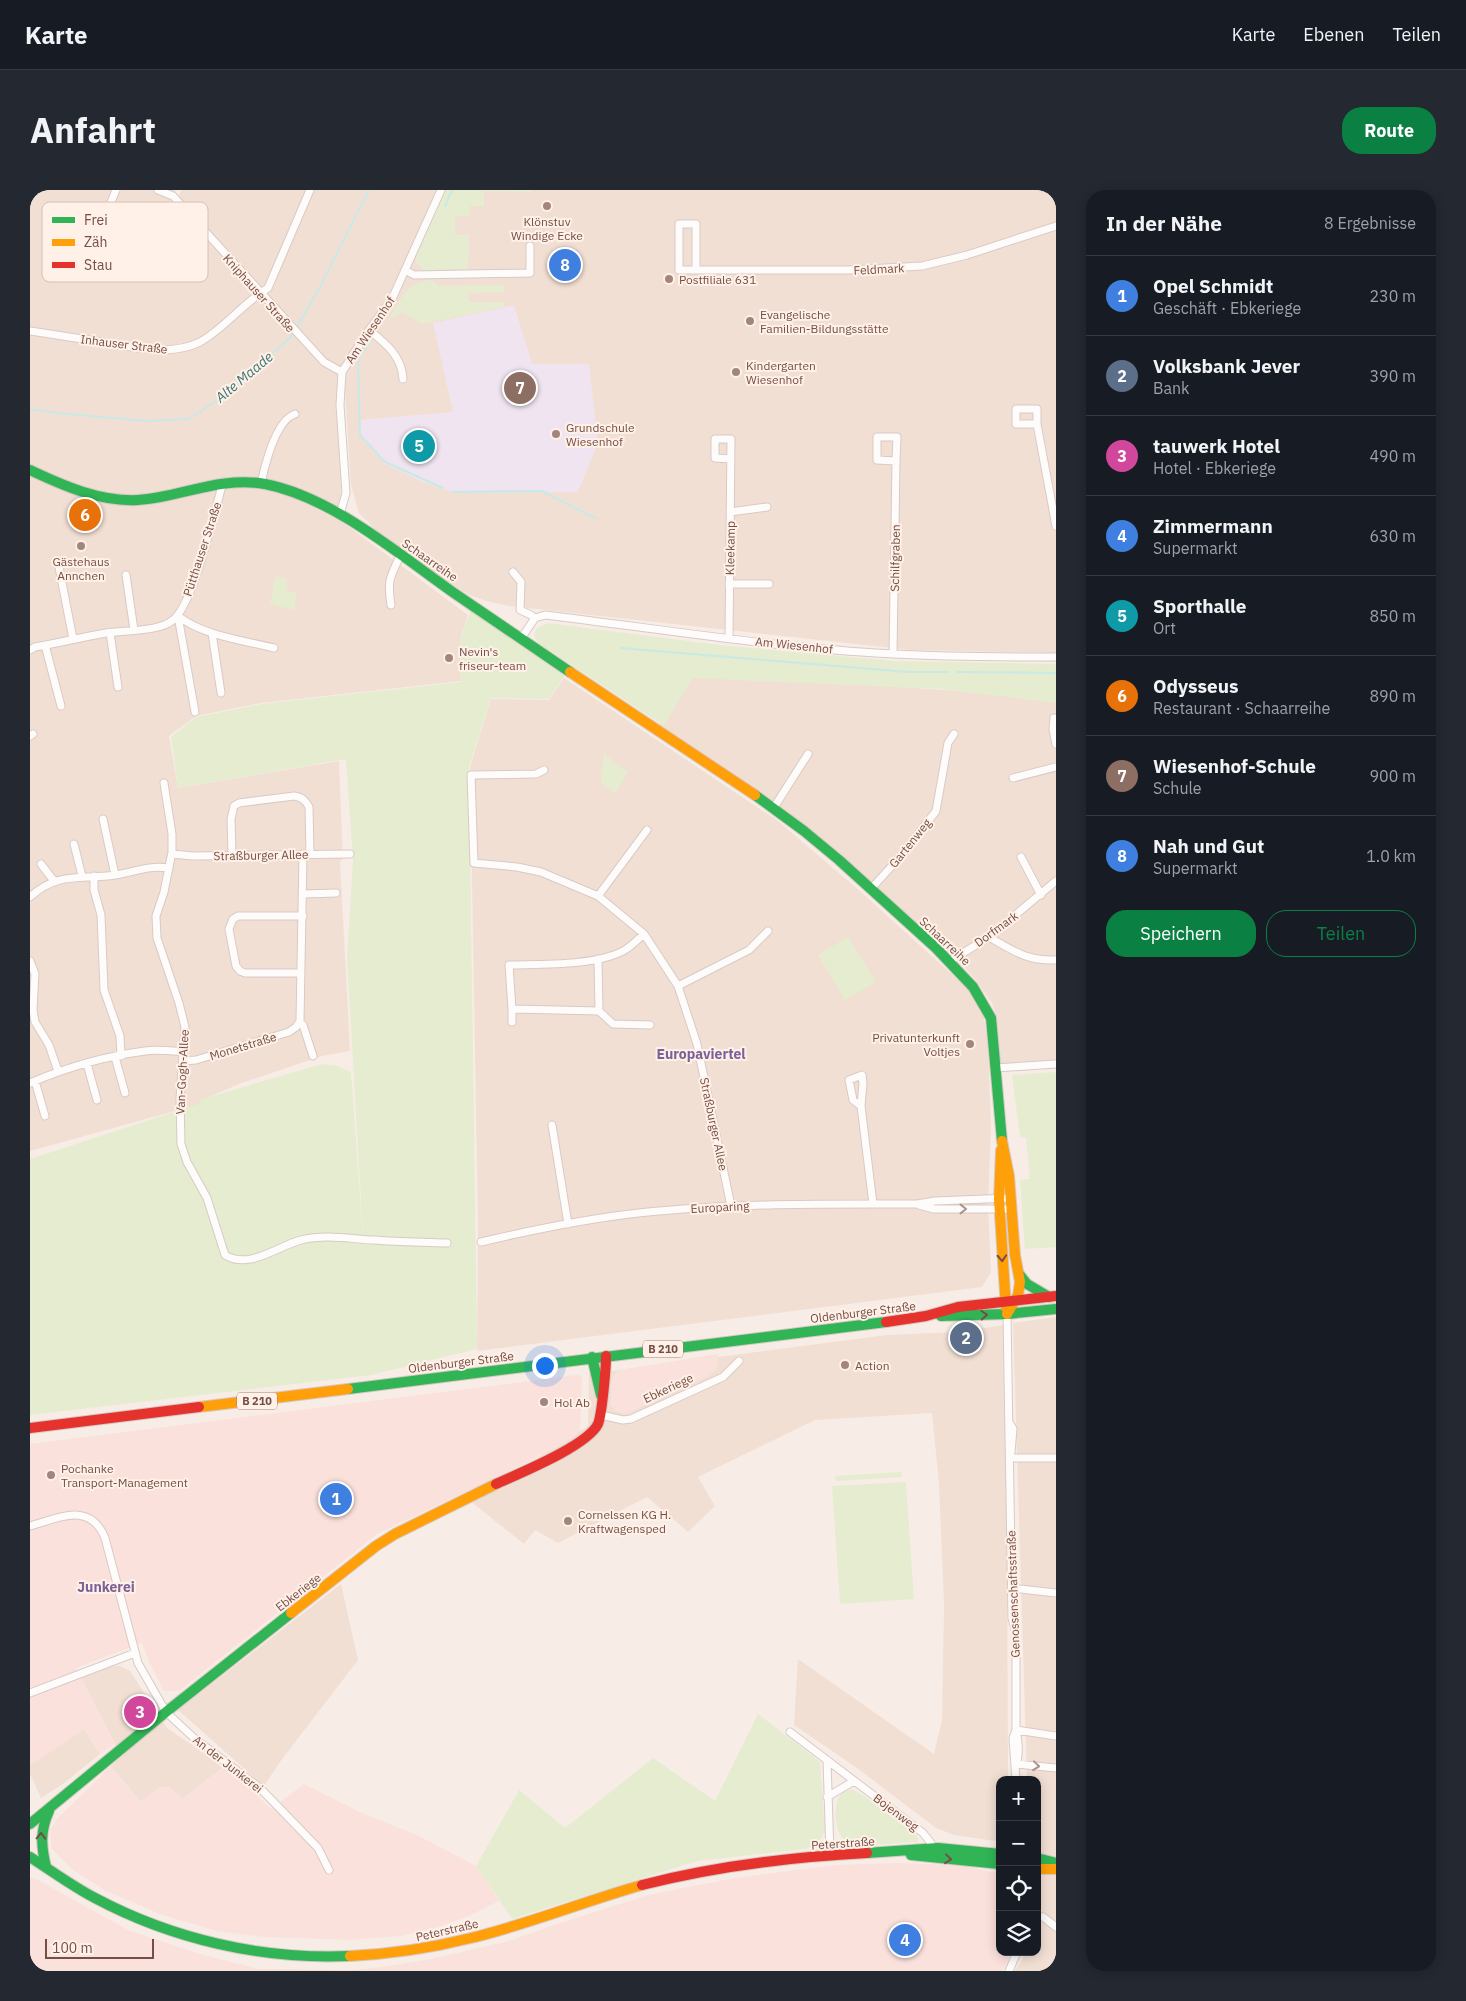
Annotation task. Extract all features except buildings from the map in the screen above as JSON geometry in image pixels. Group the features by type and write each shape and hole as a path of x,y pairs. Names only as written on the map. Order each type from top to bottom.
{"main road":[{"name":"Schaarreihe","path":"30,470 94,495 113,499 137,500 223,482 261,483 308,498 340,514 807,833 950,961 974,988 991,1018 1002,1145 999,1167 1010,1301"},
{"name":"Schaarreihe","path":"1003,1202 1011,1209 1020,1288 1010,1301"},
{"path":"1019,1274 1031,1287 1052,1296"},
{"name":"B 210","path":"1010,1301 1052,1296"},
{"path":"1006,1314 1010,1301"},
{"name":"Oldenburger Straße","path":"926,1316 958,1307 1010,1301"},
{"name":"B 210","path":"1006,1314 1056,1309"},
{"name":"Oldenburger Straße","path":"30,1428 926,1316 1006,1314"},
{"path":"601,1415 606,1356"},
{"path":"592,1357 602,1396"},
{"name":"Ebkeriege","path":"30,1824 166,1712 376,1546 395,1534 576,1445 596,1428 601,1415"},
{"path":"30,1816 47,1810"},
{"path":"46,1867 40,1836 41,1825 47,1810"},
{"name":"Peterstraße","path":"31,1858 100,1901 147,1922 186,1936 225,1946 275,1955 340,1958 402,1953 464,1940 515,1926 599,1898 678,1877 756,1863 830,1855 931,1848 996,1854"},
{"name":"Peterstraße","path":"882,1852 996,1864"},
{"path":"1041,1859 1056,1863"},
{"path":"1041,1869 1056,1869"}],"street":[{"path":"111,202 116,190"},
{"name":"Kniphauser Straße","path":"158,190 174,193"},
{"name":"Inhauser Straße","path":"30,331 152,349 174,349 198,343 211,336 259,293 268,288 310,190"},
{"name":"Am Wiesenhof","path":"340,514 346,493 340,405 342,372 368,330 392,299 441,190"},
{"name":"Feldmark","path":"696,270 696,224 679,224 679,270 696,270 849,270 922,266 967,255 1056,226"},
{"name":"Kniphauser Straße","path":"208,233 259,293 324,362 342,372"},
{"path":"405,270 414,275 530,273 530,246"},
{"path":"368,330 386,344 403,367 403,379"},
{"path":"261,483 266,457 272,443 290,416 295,414"},
{"path":"1037,424 1056,526"},
{"name":"Schilfgraben","path":"893,654 897,437 877,437 877,460 896,461"},
{"name":"Kleekamp","path":"729,638 731,459"},
{"name":"Pütthauser Straße","path":"178,616 191,591 223,482"},
{"name":"Kleekamp","path":"730,512 767,507"},
{"path":"391,605 388,590 389,578 400,556"},
{"path":"58,562 73,639"},
{"path":"513,572 521,582 520,610 531,614 535,618 522,637"},
{"path":"126,575 134,630"},
{"name":"Kleekamp","path":"729,584 769,584"},
{"name":"Am Wiesenhof","path":"535,618 545,615 665,632 833,650 893,654 1056,657"},
{"path":"30,650 35,647 73,639 152,628 169,623 178,616"},
{"path":"178,616 190,625 212,633 274,648"},
{"path":"178,616 195,712"},
{"path":"110,633 118,687"},
{"path":"212,633 221,693"},
{"path":"45,645 61,706"},
{"path":"1054,718 1053,729 1056,744"},
{"name":"Gartenweg","path":"870,890 900,857 936,811 948,743 954,734"},
{"path":"772,809 808,754"},
{"path":"1013,778 1056,767"},
{"name":"Straßburger Allee","path":"544,770 536,774 472,775 474,864 517,867 541,872 598,896 644,934 678,986 697,1044 731,1206"},
{"name":"Van-Gogh-Allee","path":"164,784 172,834 172,854 156,916 156,938 179,1003 184,1027 179,1128 180,1144 187,1162 207,1198 225,1255 232,1260 258,1258 301,1240 318,1237 448,1243"},
{"path":"232,855 231,819 234,806 239,802 294,796 305,800 308,806 307,854 303,916 302,1011 300,1023 303,1025 313,1056"},
{"path":"103,819 115,875"},
{"path":"598,896 647,830"},
{"path":"74,844 82,876"},
{"name":"Straßburger Allee","path":"172,854 193,856 350,854"},
{"path":"1021,857 1041,895"},
{"path":"41,864 54,881"},
{"path":"30,898 42,887 54,881 82,876 115,875 144,868 169,868"},
{"path":"94,876 94,890 101,915 104,990 120,1036 118,1056 125,1093"},
{"name":"Dorfmark","path":"950,961 989,937 1056,881"},
{"path":"304,894 336,893"},
{"path":"302,973 244,973 240,971 236,966 229,929 233,919 238,916 303,916"},
{"path":"678,986 749,950 768,931"},
{"path":"512,1022 509,965 556,964 598,959 623,951 644,934"},
{"path":"989,937 1026,958 1041,961 1056,960"},
{"path":"598,959 599,1011"},
{"path":"30,961 35,974 33,1010 35,1022 49,1045 58,1071"},
{"path":"512,1009 599,1011 613,1024 650,1025"},
{"name":"Monetstraße","path":"183,1061 196,1060 289,1032 300,1023"},
{"path":"45,1116 33,1082 58,1071 147,1050 184,1052"},
{"path":"87,1064 97,1100"},
{"path":"995,1068 1056,1064"},
{"path":"861,1106 873,1204"},
{"path":"552,1125 568,1224"},
{"name":"Europaring","path":"481,1242 568,1224 658,1211 731,1206 916,1204 935,1201 1003,1202"},
{"name":"Genossenschaftsstraße","path":"1006,1314 1009,1421 1013,1429 1013,1447 1010,1458 1012,1618 1016,1632 1016,1730 1013,1738 1016,1776"},
{"name":"Ebkeriege","path":"601,1415 623,1420 631,1419 722,1377 739,1361"},
{"path":"1010,1458 1056,1458"},
{"name":"An der Junkerei","path":"30,1526 79,1514 97,1522 105,1538 135,1653 143,1673 166,1712 194,1738 260,1788 318,1848 328,1870"},
{"path":"1012,1588 1056,1593"},
{"path":"30,1693 135,1653"},
{"path":"1016,1730 1056,1736"},
{"name":"Bojenweg","path":"790,1732 923,1833 931,1842 931,1848"},
{"path":"826,1760 830,1855"},
{"path":"1016,1764 1056,1768"},
{"path":"828,1797 854,1781"},
{"path":"1043,1917 1056,1927"},
{"path":"1008,1971 1015,1956"}],"shaded area":[{"path":"30,190 176,190 172,200 174,202 42,202 42,282 208,282 208,240 261,300 324,364 340,373 340,509 263,480 138,497 92,492 30,467"},
{"path":"181,190 1056,190 1056,653 911,650 509,606 486,601 467,594 381,535 359,513 351,485 344,374 324,361 208,231 208,202 182,202 178,198"},
{"path":"514,305 532,364 589,364 598,443 578,492 455,493 423,482 385,464 359,435 359,420 453,412 433,323"},
{"path":"30,474 115,502 218,487 273,488 341,521 468,615 460,639 461,681 261,703 196,716 169,736 178,788 339,761 343,860 340,861 350,1051 322,1056 239,1084 209,1097 197,1105 30,1151"},
{"path":"690,674 1056,697 1056,1062 1001,1065 996,1015 992,1003 960,962 913,919 811,833 660,725"},
{"name":"Europaviertel","path":"564,678 778,821 860,891 968,989 984,1018 988,1044 991,1126 988,1205 991,1272 982,1287 477,1351 478,1225 470,767 491,699 549,700"},
{"path":"1056,1317 1056,1971 1015,1971 1023,1956 1041,1956 1041,1776 1027,1776 1013,1323"},
{"path":"1003,1325 1007,1531 1008,1776 996,1776 995,1841 954,1835 936,1828 857,1768 794,1725 798,1659 934,1754 942,1720 944,1605 939,1483 932,1413 815,1420 698,1477 715,1506 688,1532 647,1497 558,1543 535,1530 524,1544 470,1501 588,1426 589,1374 887,1335 958,1332"},
{"path":"718,1354 716,1369 709,1376 625,1414 615,1411 611,1405 611,1383 613,1376 620,1370"},
{"path":"577,1375 582,1376 580,1431 565,1443 377,1534 179,1691 164,1691 142,1643 76,1668 115,1744 100,1754 84,1729 30,1765 30,1444"},
{"path":"341,1584 358,1660 280,1762 264,1786 178,1710"},
{"path":"112,1666 120,1666 130,1671 167,1728 214,1760 222,1768 182,1799 169,1787 141,1802 111,1766 124,1754 115,1744 81,1678"},
{"path":"84,1729 100,1754 63,1784 41,1798 30,1774 30,1765"},
{"path":"111,1766 141,1802 160,1787 169,1787 182,1799 222,1768 245,1783 271,1809 304,1784 364,1814 417,1835 476,1866 499,1901 471,1915 439,1927 400,1936 352,1940 264,1937 216,1931 160,1914 106,1891 73,1870 51,1848 50,1830 56,1820"},
{"path":"897,1863 960,1865 996,1873 996,1956 1010,1956 1002,1971 30,1971 30,1878 38,1880 128,1930 200,1954 259,1969 351,1970 431,1959 509,1941 648,1895 735,1878 835,1865"}],"green space":[{"path":"441,190 532,190 531,192 484,191 484,206 470,206 469,216 455,216 455,235 469,235 468,269 425,271 416,262 416,246"},
{"path":"432,280 438,286 504,285 504,292 468,293 469,302 504,302 504,307 422,324 403,312 390,318 406,292 417,284"},
{"path":"276,576 287,579 286,590 297,593 294,610 270,604"},
{"path":"471,610 565,675 549,699 491,698 469,767 477,1349 371,1375 30,1415 30,1159 198,1104 202,1099 322,1064 337,1066 351,1072 364,1252 347,959 353,861 346,759 178,788 171,737 196,717 261,704 461,682 460,639"},
{"path":"548,623 719,645 895,661 1056,664 1056,703 942,689 692,678 664,726 538,643 534,635 537,628"},
{"path":"604,754 628,772 615,794 601,782"},
{"path":"848,937 876,982 845,1000 818,955"},
{"path":"1056,1072 1056,1247 1025,1249 1020,1180 1030,1179 1026,1138 1020,1136 1012,1075"},
{"path":"901,1472 902,1477 836,1481 835,1476"},
{"path":"906,1482 914,1599 840,1604 832,1486"},
{"path":"758,1714 820,1762 825,1831 818,1843 806,1849 697,1861 512,1919 476,1866 519,1790 565,1828 653,1758 715,1801"},
{"path":"852,1789 918,1837 918,1842 869,1845 850,1843 845,1840 838,1829 836,1807 840,1795"}],"waterway":[{"name":"Alte Maade","path":"297,327 321,285 369,190"},
{"path":"445,206 452,190"},
{"name":"Alte Maade","path":"30,409 146,421 189,419 229,392 291,337 294,331"},
{"path":"371,341 358,359 360,435 385,462 443,488"},
{"path":"452,492 542,491 595,518"},
{"path":"621,648 908,672 949,672"},
{"path":"957,672 1056,673"}],"traffic: fast":[{"path":"30,470 82,492 124,500 154,498 216,485 248,482 265,484 290,491 315,501 364,529 570,672"},
{"path":"755,795 804,831 839,860 936,948 973,987 991,1018 1002,1141"},
{"path":"1019,1274 1027,1284 1049,1297"},
{"path":"941,1316 1007,1314 1056,1309"},
{"path":"348,1389 886,1322"},
{"path":"592,1357 601,1395"},
{"path":"30,1824 166,1712 291,1613"},
{"path":"46,1867 42,1839 49,1811"},
{"path":"867,1853 938,1848 996,1854"},
{"path":"911,1855 996,1864"},
{"path":"30,1857 95,1898 155,1925 186,1935 218,1944 251,1950 284,1954 350,1956"},
{"path":"1041,1859 1056,1863"}],"traffic: slow":[{"path":"570,672 755,795"},
{"path":"1002,1141 1009,1176 1015,1255 1020,1282 1018,1295 1007,1314"},
{"path":"1001,1150 999,1199 1006,1308"},
{"path":"199,1407 348,1389"},
{"path":"291,1613 376,1546 395,1534 496,1484"},
{"path":"1041,1869 1056,1869"},
{"path":"350,1956 411,1950 471,1938 642,1885"}],"traffic: jam":[{"path":"886,1322 926,1316 958,1307 1056,1296"},
{"path":"496,1484 567,1450 581,1441 598,1424 604,1391 606,1356"},
{"path":"30,1428 199,1407"},
{"path":"642,1885 754,1863 867,1853"}],"place":[{"name":"Klönstuv Windige Ecke","path":"547,206"},
{"name":"Nah und Gut","path":"565,265"},
{"name":"Postfiliale 631","path":"669,279"},
{"name":"Evangelische Familien-Bildungsstätte","path":"750,321"},
{"name":"Kindergarten Wiesenhof","path":"736,372"},
{"name":"Wiesenhof-Schule","path":"520,388"},
{"name":"Grundschule Wiesenhof","path":"556,434"},
{"name":"Sporthalle","path":"419,446"},
{"name":"Odysseus","path":"85,515"},
{"name":"Gästehaus Annchen","path":"81,546"},
{"name":"Nevin's friseur-team","path":"449,658"},
{"name":"Privatunterkunft Voltjes","path":"970,1044"},
{"name":"Volksbank Jever","path":"966,1338"},
{"name":"Action","path":"845,1365"},
{"name":"Hol Ab","path":"544,1402"},
{"name":"Pochanke Transport-Management","path":"51,1475"},
{"name":"Opel Schmidt","path":"336,1499"},
{"name":"Cornelssen KG H. Kraftwagensped","path":"568,1521"},
{"name":"tauwerk Hotel","path":"140,1712"},
{"name":"Zimmermann","path":"905,1940"}],"district":[{"name":"Europaviertel","path":"701,1054"},
{"name":"Junkerei","path":"106,1587"}]}
